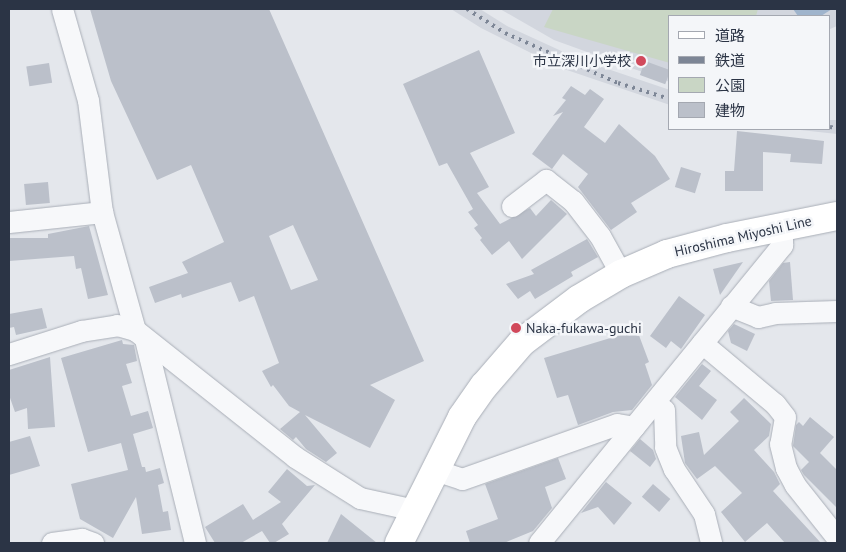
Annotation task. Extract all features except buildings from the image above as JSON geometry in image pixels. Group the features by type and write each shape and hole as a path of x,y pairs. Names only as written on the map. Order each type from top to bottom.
{"main road":[{"name":"Hiroshima Miyoshi Line","path":"399,543 462,417 491,377 522,342 579,299 621,274 667,254 782,227 835,212"}],"street":[{"path":"62,9 88,100 102,212 140,334 195,543"},
{"path":"512,206 546,180 573,201 600,236 621,274"},
{"path":"9,222 102,212"},
{"path":"539,543 782,245 782,227"},
{"path":"731,306 758,317 775,313 837,311"},
{"path":"9,354 80,331 117,326 140,334 295,457 360,498 415,510"},
{"path":"702,343 775,404 786,417 780,444 786,468 795,485 837,538"},
{"path":"654,403 664,410 665,448 674,469 704,514 710,537 722,535 729,543"},
{"path":"435,470 462,479 617,424 634,427"},
{"path":"52,543 82,539 93,543"}],"shaded area":[{"path":"451,9 480,9 507,26 581,60 668,89 668,104 561,68 481,28"},
{"name":"市立深川小学校","path":"500,9 837,9 837,26 831,29 831,15 668,15 668,81 554,40"},
{"path":"831,120 837,120 837,134 800,130 831,130"}],"green space":[{"name":"市立深川小学校","path":"553,9 758,9 756,15 668,15 668,62 544,27"}],"water":[{"path":"793,9 832,9 823,15 797,15"}],"railway":[{"path":"467,9 505,33 618,83 668,98"},
{"path":"831,127 837,128"}],"place":[{"name":"市立深川小学校","path":"641,61"},
{"name":"Naka-fukawa-guchi","path":"516,328"}]}
